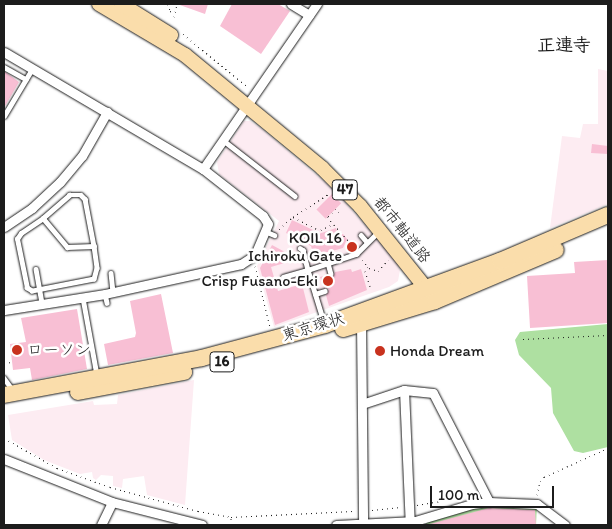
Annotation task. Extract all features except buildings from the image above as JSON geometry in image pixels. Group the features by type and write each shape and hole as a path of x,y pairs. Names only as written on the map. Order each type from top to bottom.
{"highway":[{"name":"東京環状","path":"431,295 608,215"},
{"name":"東京環状","path":"7,398 160,377 362,318 431,295 608,226"},
{"name":"東京環状","path":"7,398 98,377 202,358 325,325 362,318"}],"main road":[{"name":"都市軸道路","path":"99,4 185,55 246,108 322,168 381,230 431,295"},
{"name":"都市軸道路","path":"121,4 196,52 246,108"}],"street":[{"path":"291,4 309,15"},
{"path":"203,169 318,4"},
{"path":"4,52 32,69 83,95 107,112 203,169 263,216 273,233 248,262 108,297 83,298 4,310"},
{"path":"4,227 32,208 60,182 82,156 107,112"},
{"path":"362,318 362,524"},
{"path":"362,404 404,390 433,393 488,502"},
{"path":"404,390 410,523"},
{"path":"4,459 112,502 202,525"},
{"path":"101,525 112,502"},
{"path":"336,525 410,523 441,513 488,502 537,504 565,525"}],"lane":[{"path":"4,67 26,79"},
{"path":"4,116 32,69"},
{"path":"223,140 295,196"},
{"path":"69,195 81,195 85,199 97,268 94,279 40,290 27,288 17,240 21,233 43,218 69,195"},
{"path":"43,218 68,248 94,246"},
{"path":"283,277 356,254 381,230"},
{"path":"361,235 367,242"},
{"path":"300,248 303,250 325,325"},
{"path":"328,263 331,274"},
{"path":"36,269 42,304"},
{"path":"108,297 111,273"},
{"path":"315,294 325,291"},
{"path":"83,298 98,377"},
{"path":"4,378 7,398"}],"path":[{"path":"168,4 170,11 175,13"},
{"path":"174,16 177,4"},
{"path":"177,30 250,89 256,83"},
{"path":"273,233 281,225 332,192"},
{"path":"338,212 336,209 327,217 353,246"},
{"path":"293,217 317,231 334,224"},
{"path":"362,260 368,267 378,271 393,254"},
{"path":"255,265 272,334"},
{"path":"368,267 365,271 371,289"},
{"path":"523,339 608,335"},
{"path":"4,363 12,362"},
{"path":"4,438 41,461 110,487 231,517 362,511 439,501 441,513"},
{"path":"537,504 540,480 608,448"},
{"path":"231,517 231,525"}],"shaded area":[{"path":"598,69 608,71 608,204 550,228 562,136 580,138 583,124 598,124"},
{"path":"244,121 250,121 263,130 333,189 395,259 400,270 398,281 389,287 274,327 257,266 279,221 219,174 217,162"},
{"path":"194,380 185,505 147,495 144,476 123,479 122,488 113,486 113,476 101,475 96,480 93,478 92,472 80,474 44,460 12,440 8,415 93,401 94,405 117,404 118,395"}],"green space":[{"path":"608,324 608,447 583,453 574,451 553,413 551,388 519,355 515,340 520,332"},
{"path":"489,505 537,506 536,525 426,525 426,520"}],"place":[{"name":"KOIL 16 Ichiroku Gate","path":"352,247"},
{"name":"Crisp Fusano-Eki","path":"328,281"},
{"name":"ローソン","path":"17,350"},
{"name":"Honda Dream","path":"380,351"}],"district":[{"name":"正連寺","path":"564,45"}]}
